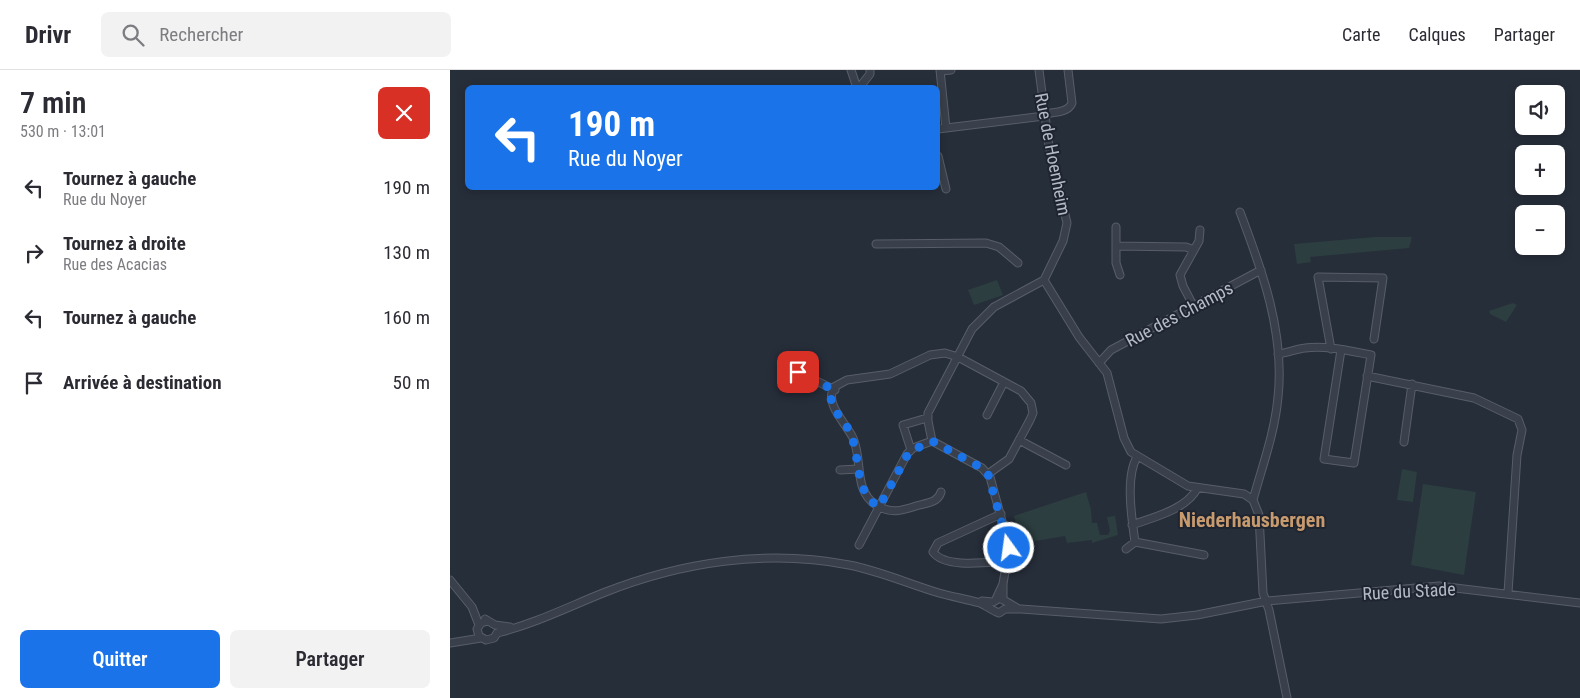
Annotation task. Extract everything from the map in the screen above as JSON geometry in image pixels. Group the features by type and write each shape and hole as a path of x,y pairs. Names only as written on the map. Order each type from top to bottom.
{"street":[{"path":"852,70 857,85"},
{"path":"861,85 870,74 870,70"},
{"path":"946,128 941,71 951,70"},
{"name":"Rue de Hoenheim","path":"1039,70 1044,115 1066,222 1063,241 1045,274 1044,280"},
{"path":"940,129 1044,115 1066,110 1072,103 1068,70"},
{"path":"940,164 946,189"},
{"path":"1240,212 1261,270 1278,354 1278,398 1253,500"},
{"path":"1116,226 1116,264 1120,275"},
{"path":"1194,307 1182,286 1180,275 1198,241 1200,230"},
{"path":"876,244 986,243 999,247 1018,263"},
{"path":"1116,246 1186,246 1194,250"},
{"name":"Rue des Champs","path":"1099,363 1111,350 1261,270"},
{"path":"1331,349 1318,277 1383,278 1374,338"},
{"path":"999,603 1009,548 1001,514 988,474 982,468 932,441 927,418 972,329 986,314 1001,303 1044,280 1079,337 1109,376 1126,443 1131,452 1184,484 1197,489 1244,494 1253,500 1259,515 1263,593 1267,601 1286,698"},
{"path":"1278,354 1306,348 1331,349 1341,350 1371,354 1354,464 1324,459 1341,350"},
{"path":"941,492 934,501 899,512 890,512 879,507 865,494 858,469 853,439 832,399 834,390 839,384 851,379 890,374 933,354 945,353 958,357 1025,393 1031,403 1032,416 1009,459 988,474"},
{"path":"798,372 834,390"},
{"path":"1367,376 1474,398 1518,419 1521,424 1508,593"},
{"path":"987,415 1004,382"},
{"path":"1404,442 1412,384"},
{"path":"910,450 903,426 927,418"},
{"path":"1019,440 1066,465"},
{"path":"859,545 910,450 932,441"},
{"path":"1135,542 1132,525 1133,467 1137,457"},
{"path":"840,470 858,469"},
{"path":"1132,525 1182,505 1192,497 1197,489"},
{"path":"1001,514 949,537 938,543 933,549 934,555 958,563 1008,561"},
{"path":"1126,549 1135,542 1204,555"},
{"name":"Rue du Stade","path":"481,638 489,640 496,633 518,628 603,593 651,577 709,563 750,558 810,559 848,565 972,601 999,603 1020,609 1161,619 1187,617 1267,601 1438,586 1580,603"},
{"path":"450,580 472,607 492,623 496,633"},
{"path":"450,643 481,638 472,607"},
{"path":"459,642 478,627 492,623 518,628"}],"shaded area":[{"path":"1375,237 1412,237 1409,248 1310,257 1311,262 1297,264 1294,244"},
{"path":"997,280 1003,295 974,305 968,290"},
{"path":"1513,303 1517,305 1506,322 1490,314 1489,311"},
{"path":"1402,469 1417,472 1413,502 1397,500"},
{"path":"1423,484 1476,492 1464,575 1411,565"},
{"path":"1086,492 1092,523 1097,523 1100,535 1108,535 1110,531 1107,517 1115,516 1118,535 1092,543 1092,540 1067,543 1065,536 1012,545 1009,532 1018,529 1014,516"}],"district":[{"name":"Niederhausbergen","path":"1252,520"}],"route":[{"path":"798,372 832,389 833,405 855,444 862,487 871,502 879,507 909,452 913,448 932,441 982,468 988,474 992,482 1009,548"}]}
